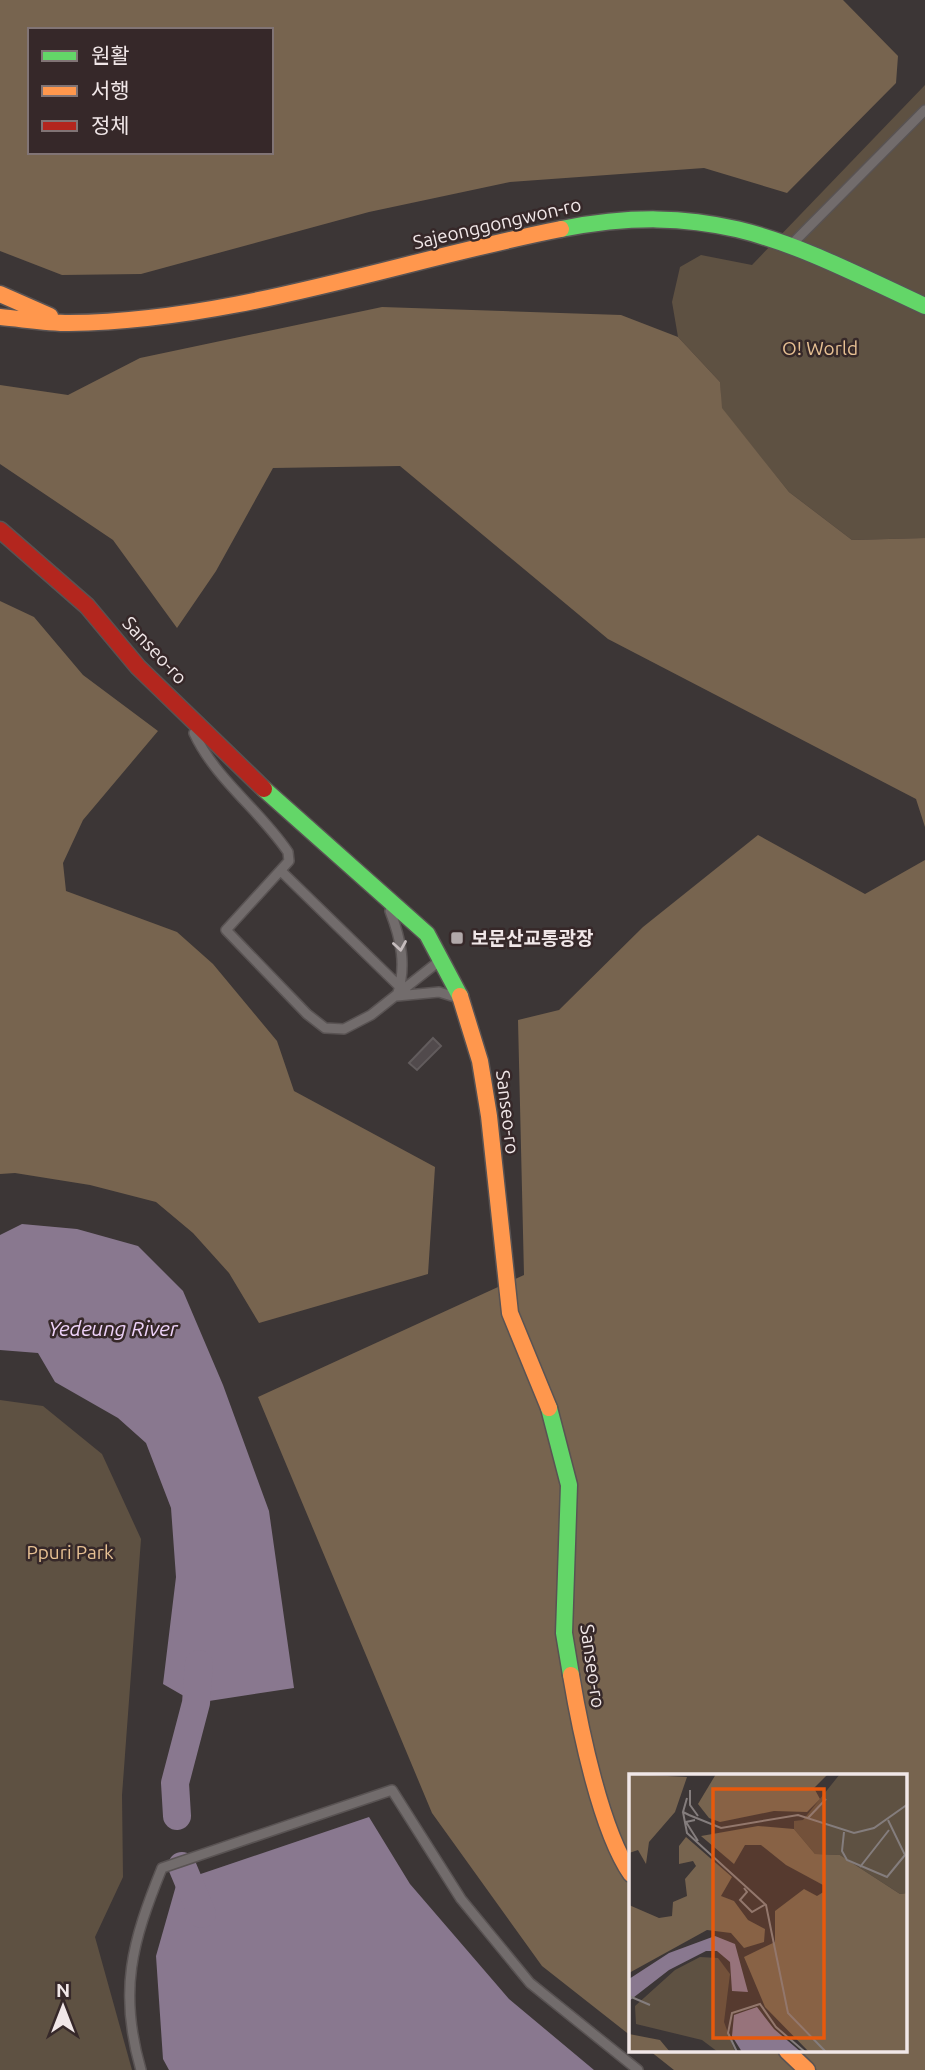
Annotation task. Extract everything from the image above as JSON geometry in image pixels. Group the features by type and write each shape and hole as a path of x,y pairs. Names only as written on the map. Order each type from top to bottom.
{"street":[{"name":"Sajeonggongwon-ro","path":"0,317 67,323 146,317 256,300 559,227 635,217 709,222 792,243 925,306"},
{"path":"0,294 67,323"},
{"name":"Sajeonggongwon-ro","path":"0,304 67,323"},
{"name":"Sanseo-ro","path":"0,530 87,606 138,667 252,778 427,934 465,1004 480,1061 489,1116 510,1313 552,1414 569,1485 564,1633 579,1724 604,1811 629,1871"},
{"path":"788,2052 807,2070"}],"lane":[{"path":"792,243 925,110"},
{"path":"183,709 203,752 288,852 289,861 226,930 307,1014 325,1028 344,1029 399,992 441,959"},
{"path":"281,871 399,992 439,992 465,1004"},
{"path":"385,898 401,942 399,992"},
{"path":"141,2070 130,2031 131,1969 138,1927 162,1868 392,1790 461,1899 530,1983 638,2070"}],"green space":[{"name":"O! World","path":"925,85 925,538 852,540 789,492 721,408 720,382 678,337 672,302 680,267 701,255 752,265"},
{"name":"Ppuri Park","path":"0,1400 43,1406 102,1454 141,1539 122,1795 123,1877 95,1937 132,2070 0,2070"}],"shaded area":[{"path":"0,0 843,0 898,56 896,83 787,193 704,168 510,182 369,212 141,274 62,275 0,251"},
{"path":"382,307 621,315 678,337 720,382 722,408 789,492 852,540 925,538 925,827 916,799 608,639 400,466 273,468 216,571 177,628 113,540 0,464 0,385 68,395 140,358"},
{"path":"0,601 34,617 83,675 158,731 83,820 63,863 66,891 177,932 213,964 277,1041 294,1091 435,1167 428,1274 259,1323 229,1273 193,1233 156,1202 90,1185 15,1173 0,1174"},
{"path":"758,835 865,894 925,860 925,2070 674,2070 651,2052 908,2052 908,1774 629,1774 629,2034 542,1966 432,1813 258,1397 524,1275 518,1020 559,1010 643,927"}],"water":[{"name":"Yedeung River","path":"22,1224 77,1229 138,1246 183,1291 223,1385 269,1511 294,1688 196,1703 163,1684 176,1577 171,1508 146,1443 118,1418 55,1382 38,1353 0,1350 0,1235"},
{"path":"369,1817 410,1884 509,1999 594,2070 169,2070 163,2059 156,1956 177,1882"}],"building":[{"path":"433,1038 441,1046 417,1070 409,1063"}],"waterway":[{"path":"177,1816 175,1783 196,1703 199,1664"},
{"path":"182,1866 202,1914"}],"traffic: fast":[{"path":"561,229 615,221 664,220 708,224 791,246 925,306"},
{"path":"264,789 427,934 460,996"},
{"path":"549,1408 569,1485 564,1633 571,1675"}],"traffic: slow":[{"path":"0,317 69,323 132,320 194,312 255,301 561,229"},
{"path":"0,294 50,316"},
{"path":"460,996 480,1061 489,1116 510,1313 549,1408"},
{"path":"571,1675 586,1750 601,1806 629,1871"},
{"path":"788,2052 807,2070"}],"traffic: jam":[{"path":"0,530 87,606 138,667 264,789"}],"place":[{"name":"보문산교통광장","path":"457,938"}]}
